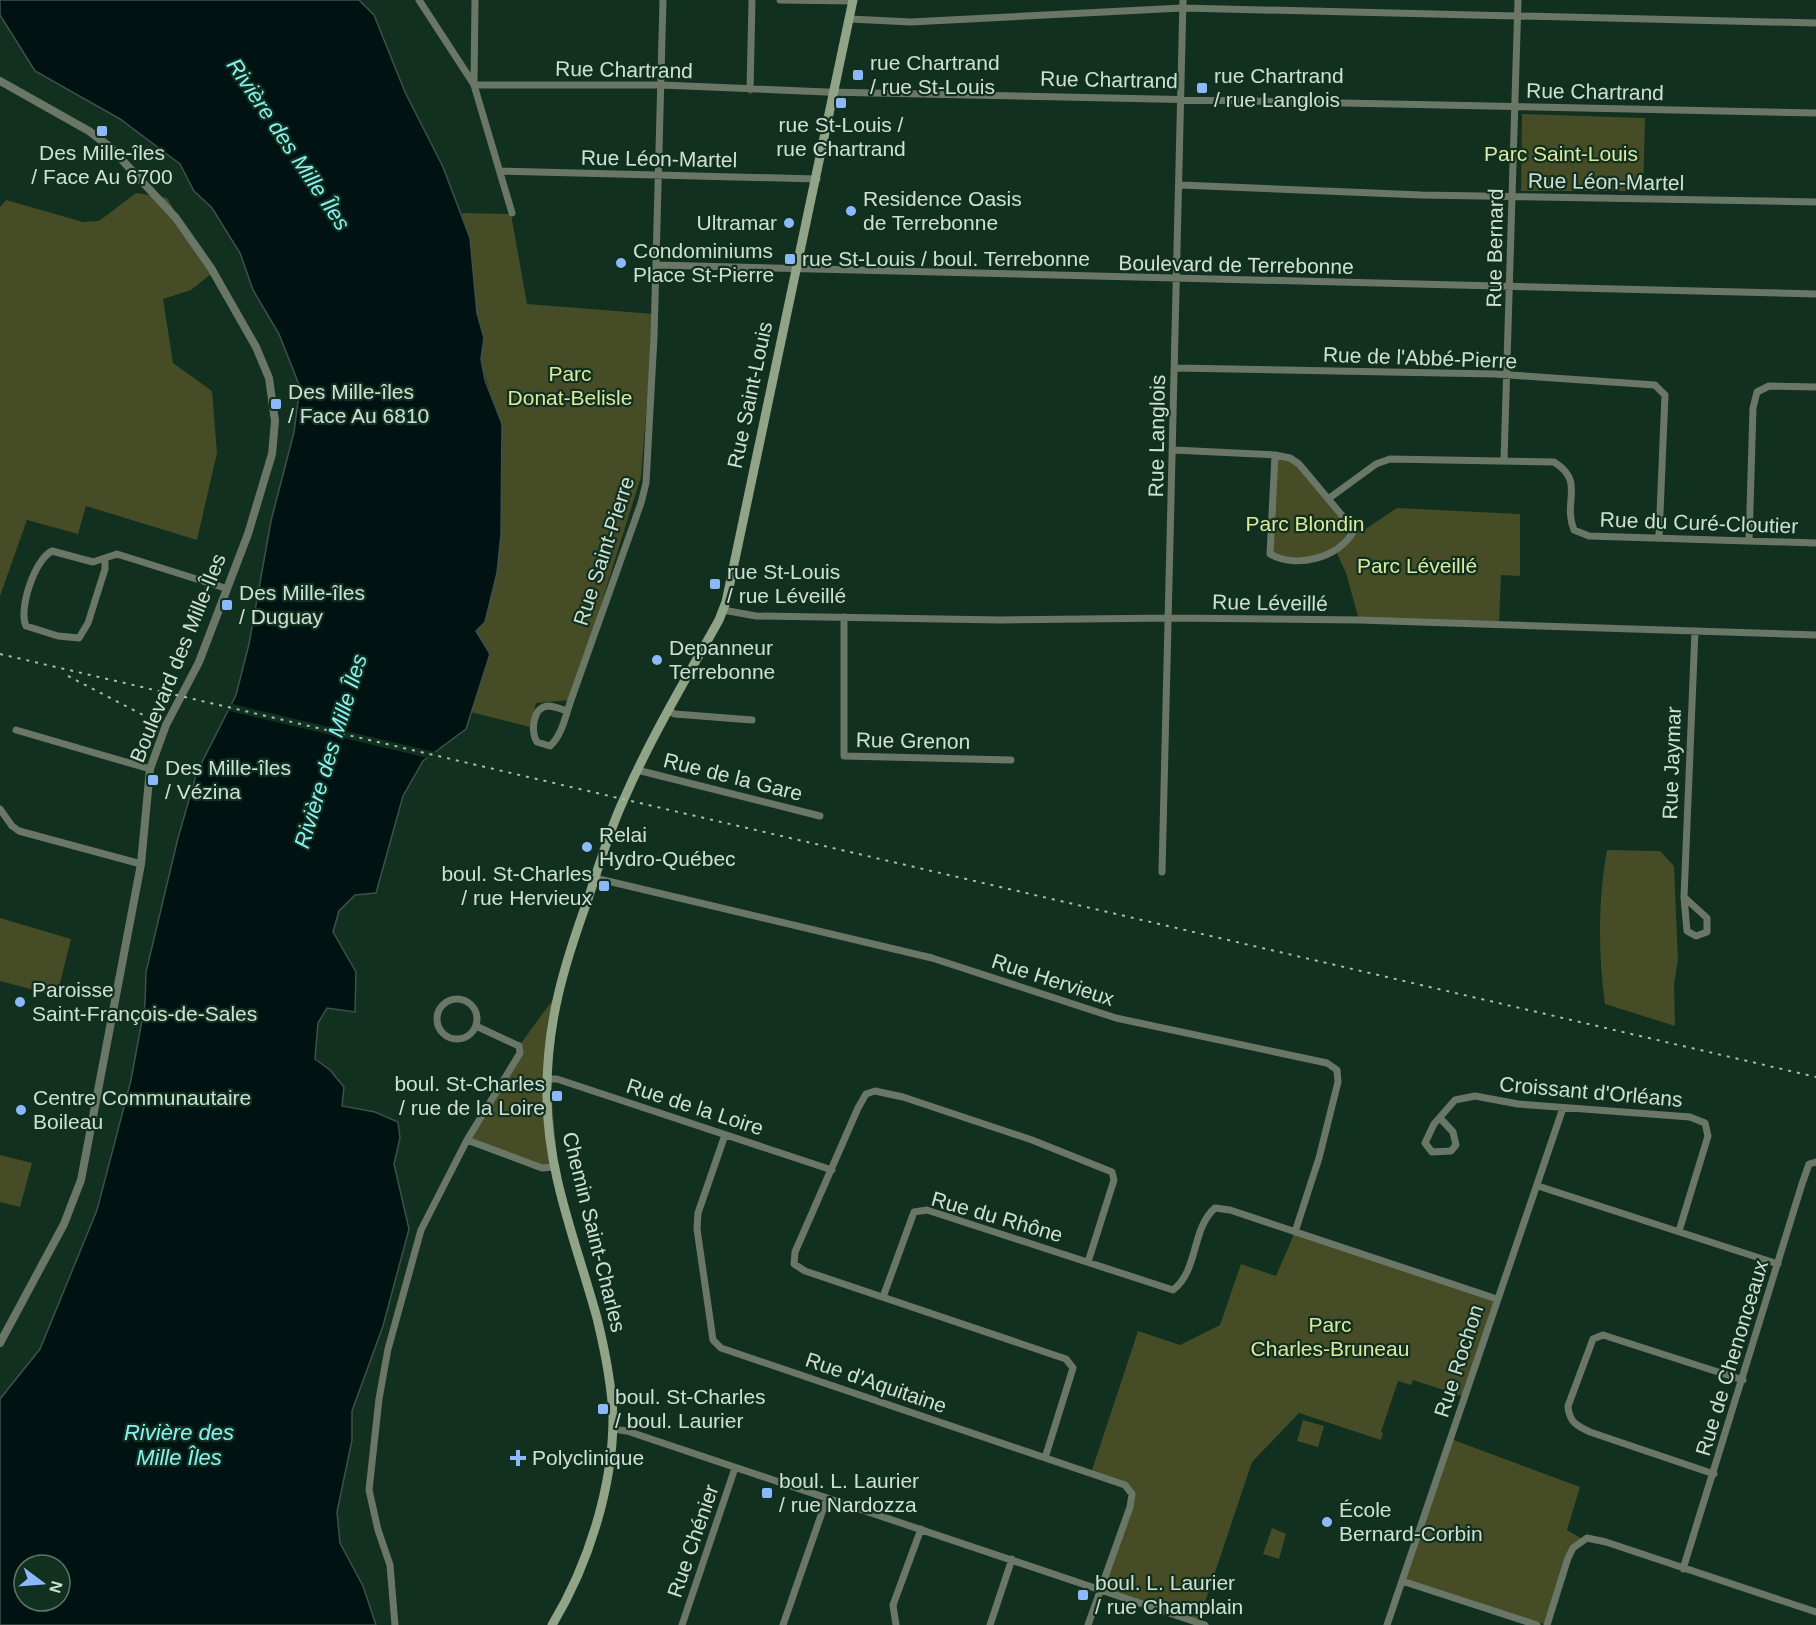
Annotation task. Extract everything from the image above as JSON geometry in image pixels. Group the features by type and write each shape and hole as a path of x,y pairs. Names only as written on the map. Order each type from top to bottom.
{"main road":[{"name":"Rue Saint-Louis","path":"635,775 723,610 795,270 836,92 853,1"},
{"name":"Chemin Saint-Charles","path":"552,1625 574,1580 593,1529 605,1482 612,1429 611,1389 606,1357 555,1167 548,1119 547,1079 551,1031 559,982 595,878 635,775"}],"street":[{"path":"419,0 474,85 512,213"},
{"path":"474,85 475,0"},
{"name":"Rue Saint-Pierre","path":"567,711 550,706 542,708 536,715 533,728 537,742 550,746 556,741 567,711 641,503 646,483 656,265 663,0"},
{"path":"750,90 752,0"},
{"path":"780,0 853,1"},
{"name":"Rue Bernard","path":"1504,460 1518,0"},
{"path":"850,19 911,22 1182,4 1518,16 1816,23"},
{"name":"Rue Langlois","path":"1162,872 1176,368 1182,4"},
{"name":"Boulevard des Mille-Îles","path":"0,81 89,131 110,147 176,218 212,268 256,347 269,378 275,421 272,454 248,534 225,588 199,662 166,725 150,770 141,864 81,1180 64,1224 0,1343"},
{"name":"Rue Chartrand","path":"474,85 661,86 750,90 1816,113"},
{"name":"Rue Léon-Martel","path":"500,171 817,179"},
{"name":"Rue Léon-Martel","path":"1180,186 1816,202"},
{"name":"Boulevard de Terrebonne","path":"656,265 1178,280 1816,294"},
{"name":"Rue de l'Abbé-Pierre","path":"1176,368 1495,374 1508,377 1648,384 1662,389 1665,395 1659,537"},
{"path":"1749,541 1753,408 1757,392 1769,386 1816,387"},
{"path":"1174,450 1275,455 1290,458 1299,464 1350,525 1353,532 1349,538 1318,560 1277,558 1270,554 1275,455"},
{"name":"Rue du Curé-Cloutier","path":"1328,498 1376,464 1390,459 1554,462 1567,470 1572,480 1569,517 1574,530 1589,536 1816,543"},
{"path":"105,559 105,568 88,622 79,638 58,636 26,626 23,619 24,607 36,569 46,554 52,551 93,562 111,555 129,557 225,588"},
{"name":"Rue Léveillé","path":"723,610 756,616 1001,620 1170,618 1359,620 1816,635"},
{"name":"Rue Grenon","path":"844,617 844,756 1011,760"},
{"name":"Rue Jaymar","path":"1684,897 1707,918 1707,932 1696,936 1687,931 1684,897 1695,631"},
{"path":"668,711 675,714 752,720"},
{"path":"16,730 150,770"},
{"name":"Rue de la Gare","path":"635,775 820,816"},
{"path":"0,809 12,826 19,831 141,864"},
{"name":"Rue Hervieux","path":"595,878 932,958 1116,1018 1327,1063 1337,1070 1338,1082 1319,1158 1295,1232"},
{"path":"461,999 473,1006 476,1013 476,1026 462,1039 449,1038 440,1030 436,1018 438,1011 448,1001 461,999"},
{"path":"395,1625 390,1565 378,1530 369,1490 379,1399 388,1349 421,1230 467,1140 520,1053 519,1046 476,1026"},
{"name":"Rue de la Loire","path":"547,1079 557,1079 832,1170"},
{"path":"1045,1458 1071,1382 1073,1368 1066,1359 805,1271 794,1264 795,1252 866,1094 875,1091 903,1097 1032,1140 1112,1172 1114,1180 1088,1262 1173,1290 1184,1282 1206,1216 1215,1208 1230,1210 1497,1299"},
{"name":"Croissant d'Orléans","path":"1440,1118 1453,1132 1456,1145 1451,1151 1443,1153 1432,1152 1425,1143 1429,1132 1440,1118 1455,1100 1475,1096 1518,1104 1689,1117 1705,1123 1708,1136 1679,1232"},
{"name":"Rue Rochon","path":"1387,1625 1563,1108"},
{"name":"Rue d'Aquitaine","path":"725,1135 698,1213 697,1228 713,1340 721,1348 1125,1485 1132,1494 1102,1591"},
{"path":"467,1140 542,1168 555,1167"},
{"name":"Rue de Chenonceaux","path":"1683,1569 1809,1164 1816,1162"},
{"path":"1538,1186 1778,1264"},
{"name":"Rue du Rhône","path":"883,1297 914,1212 927,1210 1088,1262"},
{"path":"1714,1474 1590,1432 1574,1424 1569,1416 1568,1406 1593,1339 1603,1335 1743,1380"},
{"path":"612,1429 627,1431 1205,1625"},
{"name":"Rue Chénier","path":"682,1625 735,1468"},
{"path":"783,1625 827,1498"},
{"path":"896,1625 893,1605 921,1529"},
{"path":"1547,1625 1568,1558 1573,1548 1587,1538 1606,1542 1816,1612"},
{"path":"990,1625 1012,1559"},
{"path":"1402,1581 1537,1625"},
{"path":"1088,1625 1102,1591"}],"green space":[{"name":"Parc Saint-Louis","path":"1522,114 1645,118 1643,191 1521,191"},
{"path":"136,193 167,198 211,274 191,290 163,299 173,363 212,391 217,453 197,540 86,506 78,534 27,520 0,596 0,207 6,200 83,222 99,221"},
{"name":"Parc Donat-Belisle","path":"462,213 511,214 527,304 654,314 641,477 571,700 536,703 530,727 467,711 481,638 476,630 498,562 496,412 482,365"},
{"name":"Parc Léveillé","path":"1275,455 1290,458 1353,532 1364,530 1397,508 1520,514 1520,576 1501,575 1499,625 1359,620 1346,573 1335,549 1318,560 1277,558 1269,548"},
{"path":"1607,850 1660,851 1674,866 1678,960 1674,984 1675,1026 1605,1004 1600,927"},
{"path":"0,918 71,939 58,991 53,995 0,981"},
{"path":"560,990 550,1080 558,1167 538,1165 467,1140 520,1053 519,1046"},
{"path":"0,1155 32,1163 20,1207 0,1202"},
{"name":"Parc Charles-Bruneau","path":"1295,1232 1497,1299 1465,1397 1413,1380 1411,1385 1398,1381 1381,1432 1383,1433 1381,1440 1299,1413 1252,1462 1198,1623 1102,1591 1132,1494 1125,1485 1091,1473 1138,1331 1180,1345 1220,1325 1241,1264 1276,1276"},
{"path":"1303,1420 1324,1426 1318,1447 1297,1441"},
{"path":"1451,1439 1580,1487 1567,1530 1584,1540 1574,1548 1547,1625 1402,1580"},
{"path":"1272,1528 1286,1534 1279,1559 1263,1554"}],"water":[{"name":"Rivière des Mille Îles","path":"0,0 359,0 374,15 405,92 443,167 470,238 477,313 484,338 481,359 485,380 502,424 501,534 497,573 485,622 476,631 490,654 466,729 423,761 403,796 376,893 355,895 339,911 333,932 356,972 355,1012 327,1008 318,1023 315,1059 330,1070 344,1087 342,1106 375,1112 398,1122 400,1138 394,1164 409,1229 383,1326 352,1411 352,1440 337,1512 340,1543 363,1586 376,1625 0,1625 0,1399 40,1349 97,1210 131,1080 145,1004 146,972 178,838 197,772 236,695 249,644 271,521 294,432 300,387 279,334 253,290 240,253 212,208 194,191 180,164 120,119 35,71 0,15"}],"pier":[{"path":"228,703 439,753 432,759 225,710"}],"railway":[{"path":"0,654 1816,1077"},
{"path":"68,676 145,716"}],"place":[{"name":"rue Chartrand / rue St-Louis","path":"858,75"},
{"name":"rue Chartrand / rue Langlois","path":"1202,88"},
{"name":"rue St-Louis / rue Chartrand","path":"841,103"},
{"name":"Des Mille-îles / Face Au 6700","path":"102,131"},
{"name":"Residence Oasis de Terrebonne","path":"851,211"},
{"name":"Ultramar","path":"789,223"},
{"name":"rue St-Louis / boul. Terrebonne","path":"790,259"},
{"name":"Condominiums Place St-Pierre","path":"621,263"},
{"name":"Des Mille-îles / Face Au 6810","path":"276,404"},
{"name":"rue St-Louis / rue Léveillé","path":"715,584"},
{"name":"Des Mille-îles / Duguay","path":"227,605"},
{"name":"Depanneur Terrebonne","path":"657,660"},
{"name":"Des Mille-îles / Vézina","path":"153,780"},
{"name":"Relai Hydro-Québec","path":"587,847"},
{"name":"boul. St-Charles / rue Hervieux","path":"604,886"},
{"name":"Paroisse Saint-François-de-Sales","path":"20,1002"},
{"name":"boul. St-Charles / rue de la Loire","path":"557,1096"},
{"name":"Centre Communautaire Boileau","path":"21,1110"},
{"name":"boul. St-Charles / boul. Laurier","path":"603,1409"},
{"name":"Polyclinique","path":"518,1458"},
{"name":"boul. L. Laurier / rue Nardozza","path":"767,1493"},
{"name":"École Bernard-Corbin","path":"1327,1522"},
{"name":"boul. L. Laurier / rue Champlain","path":"1083,1595"}],"park label":[{"name":"Parc Blondin","path":"1305,524"}]}
